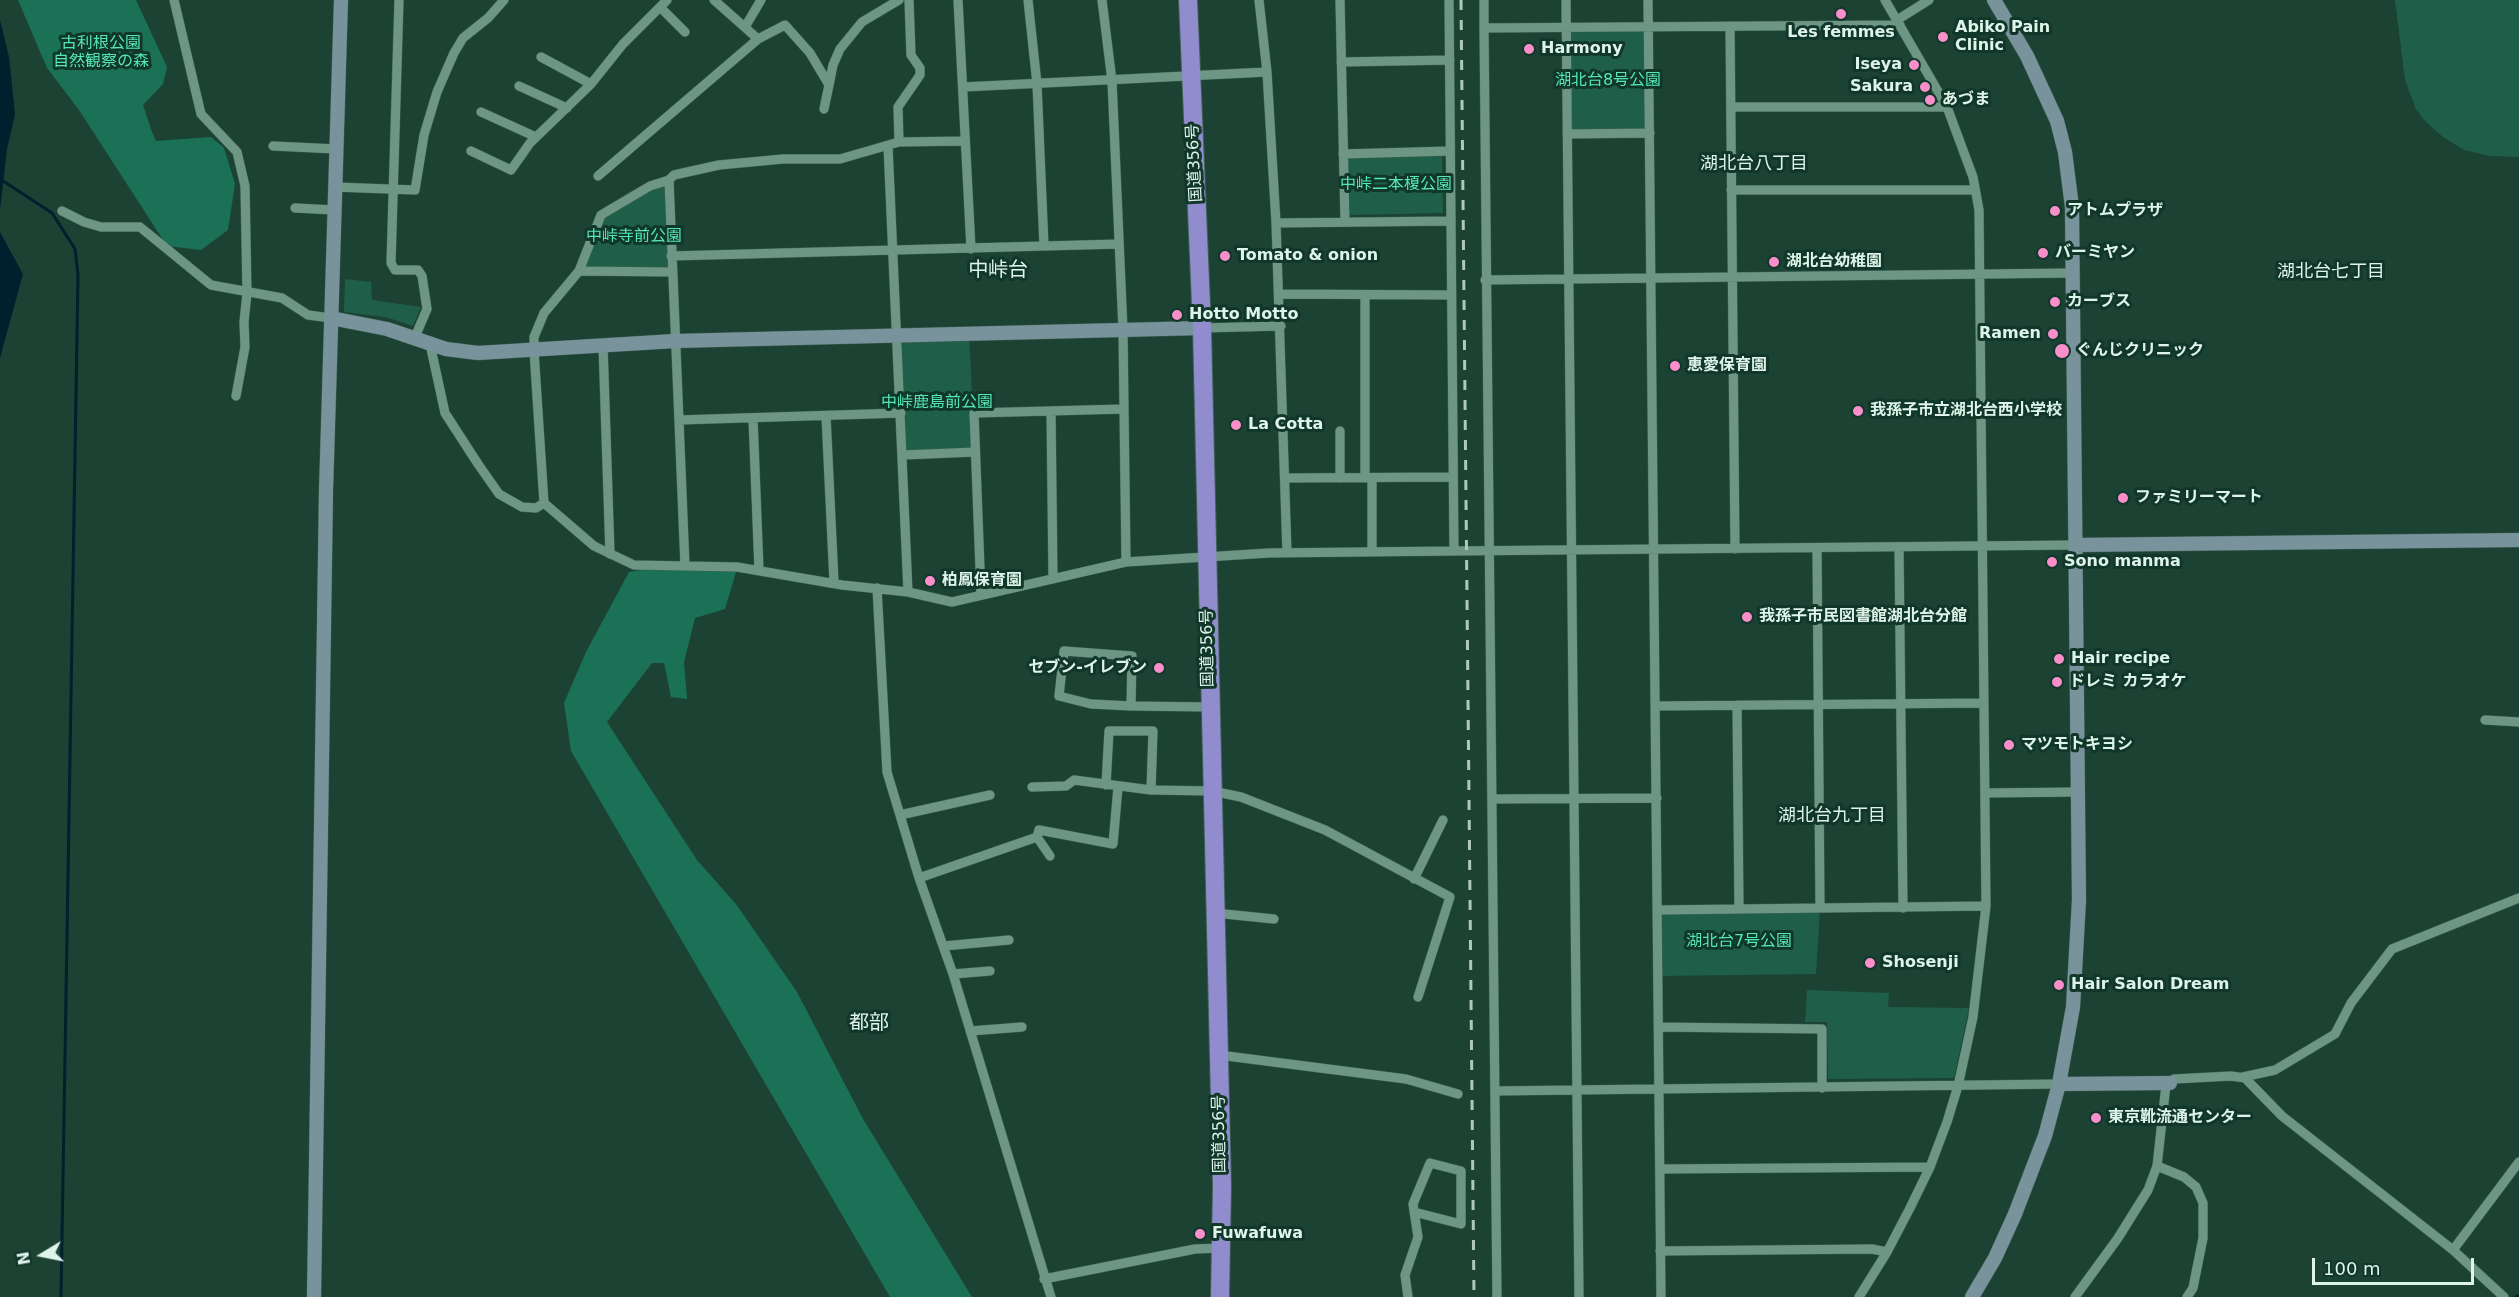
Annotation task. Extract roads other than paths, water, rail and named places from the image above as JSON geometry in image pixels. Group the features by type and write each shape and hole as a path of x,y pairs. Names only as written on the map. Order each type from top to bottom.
{"highway":[{"name":"国道356号","path":"1188,0 1202,328 1219,1055 1220,1297"}],"street":[{"path":"174,0 201,114 237,152 245,186 247,213 245,347 236,396"},
{"path":"314,1297 325,515 341,0"},
{"path":"399,0 391,263 395,270 418,270 427,309 415,337"},
{"path":"335,187 415,190 424,135 437,92 454,53 463,38 488,18 504,0"},
{"path":"714,0 758,39"},
{"path":"745,27 761,0"},
{"path":"824,109 833,65 840,49 862,22 899,0"},
{"path":"899,142 898,107 920,75 920,68 911,54 909,0"},
{"path":"958,0 971,249"},
{"path":"1028,0 1037,84 1044,246"},
{"path":"1102,0 1112,81 1124,330 1126,562"},
{"path":"1259,0 1267,72 1280,294 1287,553"},
{"path":"1340,0 1345,221"},
{"path":"1449,0 1454,551"},
{"path":"1484,0 1485,280 1497,1297"},
{"path":"1566,0 1579,1297"},
{"path":"1648,0 1661,1297"},
{"path":"1859,1297 1887,1252 1930,1167 1958,1086 1973,1017 1986,906 1979,210 1975,190 1947,107 1885,0"},
{"path":"1484,28 1899,22 1929,0"},
{"path":"1974,1296 1995,1258 2022,1196 2044,1136 2059,1084 2070,1027 2077,958 2078,792 2072,207 2065,152 2057,121 2027,56 1994,0"},
{"path":"471,150 511,170 536,137 591,84 623,44 664,4 685,32"},
{"path":"598,176 758,39 785,25 810,53 829,86"},
{"path":"1730,26 1735,549"},
{"path":"541,57 591,84"},
{"path":"1341,62 1450,60"},
{"path":"963,87 1267,72"},
{"path":"519,86 567,108"},
{"path":"1731,106 1947,107"},
{"path":"481,112 536,137"},
{"path":"1567,134 1650,133"},
{"path":"965,141 899,142 840,159 783,159 719,165 674,175 669,180 650,186 602,215 579,271 544,313 534,337 544,503 594,546 633,565 737,567 842,585 908,592 952,602 1126,562 1287,553 2519,540"},
{"path":"273,146 336,150"},
{"path":"888,146 908,592"},
{"path":"1343,154 1450,151"},
{"path":"669,180 671,272 685,567"},
{"path":"1731,190 1975,190"},
{"path":"295,208 334,210"},
{"path":"62,211 100,227 140,227 211,285 282,298 308,315 331,318 415,337 429,344 478,353 675,341 1281,326"},
{"path":"1276,223 1451,221"},
{"path":"671,256 1119,244"},
{"path":"579,271 671,272"},
{"path":"1485,280 2073,273"},
{"path":"1280,294 1451,295"},
{"path":"1365,294 1372,552"},
{"path":"429,344 445,413 477,464 499,494 512,502 532,509 544,503"},
{"path":"603,345 610,554"},
{"path":"981,595 974,413 1124,409"},
{"path":"1051,411 1053,579"},
{"path":"679,420 901,413"},
{"path":"826,416 834,582"},
{"path":"753,418 759,570"},
{"path":"1340,431 1340,478"},
{"path":"903,455 975,452"},
{"path":"1286,478 1453,477"},
{"path":"1899,547 1903,908"},
{"path":"1817,548 1820,908"},
{"path":"877,588 885,754 918,878 944,946 1051,1297"},
{"path":"1131,706 1132,656 1064,651 1059,696 1091,704 1131,706 1210,707"},
{"path":"1656,706 1983,703"},
{"path":"1737,705 1739,909"},
{"path":"2485,720 2519,722"},
{"path":"1106,785 1109,731 1153,731 1151,790"},
{"path":"1032,787 1066,786 1074,780 1151,790 1212,791 1241,797 1325,830 1450,897 1418,997"},
{"path":"1037,837 1039,830 1113,844 1118,787"},
{"path":"1985,793 2078,792"},
{"path":"900,814 990,795"},
{"path":"1492,799 1657,798"},
{"path":"1414,879 1443,820"},
{"path":"918,878 1037,837"},
{"path":"1037,837 1050,856"},
{"path":"1495,1092 2168,1084 2174,1079 2243,1077 2275,1070 2335,1034 2351,1003 2392,949 2519,898"},
{"path":"1658,910 1986,906"},
{"path":"1215,913 1274,919"},
{"path":"944,946 1009,940"},
{"path":"952,974 990,971"},
{"path":"970,1031 1022,1027"},
{"path":"1659,1027 1821,1029 1822,1088"},
{"path":"1219,1055 1406,1079 1458,1094"},
{"path":"2243,1077 2282,1116 2453,1250 2504,1297"},
{"path":"2075,1297 2148,1190 2157,1166 2168,1084"},
{"path":"2453,1250 2519,1162"},
{"path":"1408,1297 1405,1275 1418,1237 1414,1212 1413,1204 1430,1163 1461,1171 1461,1224 1414,1212"},
{"path":"2157,1166 2190,1182 2196,1187 2203,1203 2203,1238 2193,1288 2187,1297"},
{"path":"1660,1169 1930,1167"},
{"path":"1044,1279 1196,1249 1221,1248"},
{"path":"1660,1251 1872,1249 1887,1252"}],"water":[{"path":"0,20 9,57 15,114 7,149 0,210"},
{"path":"0,232 23,274 0,358"}],"waterway":[{"path":"0,179 52,213 75,249 78,275 61,1297"}],"railway":[{"path":"1461,0 1474,1297"}],"place":[{"name":"Les femmes","path":"1841,14"},
{"name":"Abiko Pain Clinic","path":"1943,37"},
{"name":"Harmony","path":"1529,49"},
{"name":"Iseya","path":"1914,65"},
{"name":"Sakura","path":"1925,87"},
{"name":"あづま","path":"1930,100"},
{"name":"アトムプラザ","path":"2055,211"},
{"name":"バーミヤン","path":"2043,253"},
{"name":"Tomato & onion","path":"1225,256"},
{"name":"湖北台幼稚園","path":"1774,262"},
{"name":"カーブス","path":"2055,302"},
{"name":"Hotto Motto","path":"1177,315"},
{"name":"Ramen","path":"2053,334"},
{"name":"ぐんじクリニック","path":"2062,351"},
{"name":"恵愛保育園","path":"1675,366"},
{"name":"我孫子市立湖北台西小学校","path":"1858,411"},
{"name":"La Cotta","path":"1236,425"},
{"name":"ファミリーマート","path":"2123,498"},
{"name":"Sono manma","path":"2052,562"},
{"name":"柏鳳保育園","path":"930,581"},
{"name":"我孫子市民図書館湖北台分館","path":"1747,617"},
{"name":"Hair recipe","path":"2059,659"},
{"name":"セブン-イレブン","path":"1159,668"},
{"name":"ドレミ カラオケ","path":"2057,682"},
{"name":"マツモトキヨシ","path":"2009,745"},
{"name":"Shosenji","path":"1870,963"},
{"name":"Hair Salon Dream","path":"2059,985"},
{"name":"東京靴流通センター","path":"2096,1118"},
{"name":"Fuwafuwa","path":"1200,1234"}],"district":[{"name":"湖北台八丁目","path":"1754,164"},
{"name":"中峠台","path":"998,271"},
{"name":"湖北台七丁目","path":"2331,272"},
{"name":"湖北台九丁目","path":"1832,816"},
{"name":"都部","path":"869,1024"}],"park label":[{"name":"古利根公園 自然観察の森","path":"101,53"},
{"name":"湖北台8号公園","path":"1608,81"},
{"name":"中峠二本榎公園","path":"1396,185"},
{"name":"中峠寺前公園","path":"634,237"},
{"name":"中峠鹿島前公園","path":"937,403"},
{"name":"湖北台7号公園","path":"1739,942"}]}
